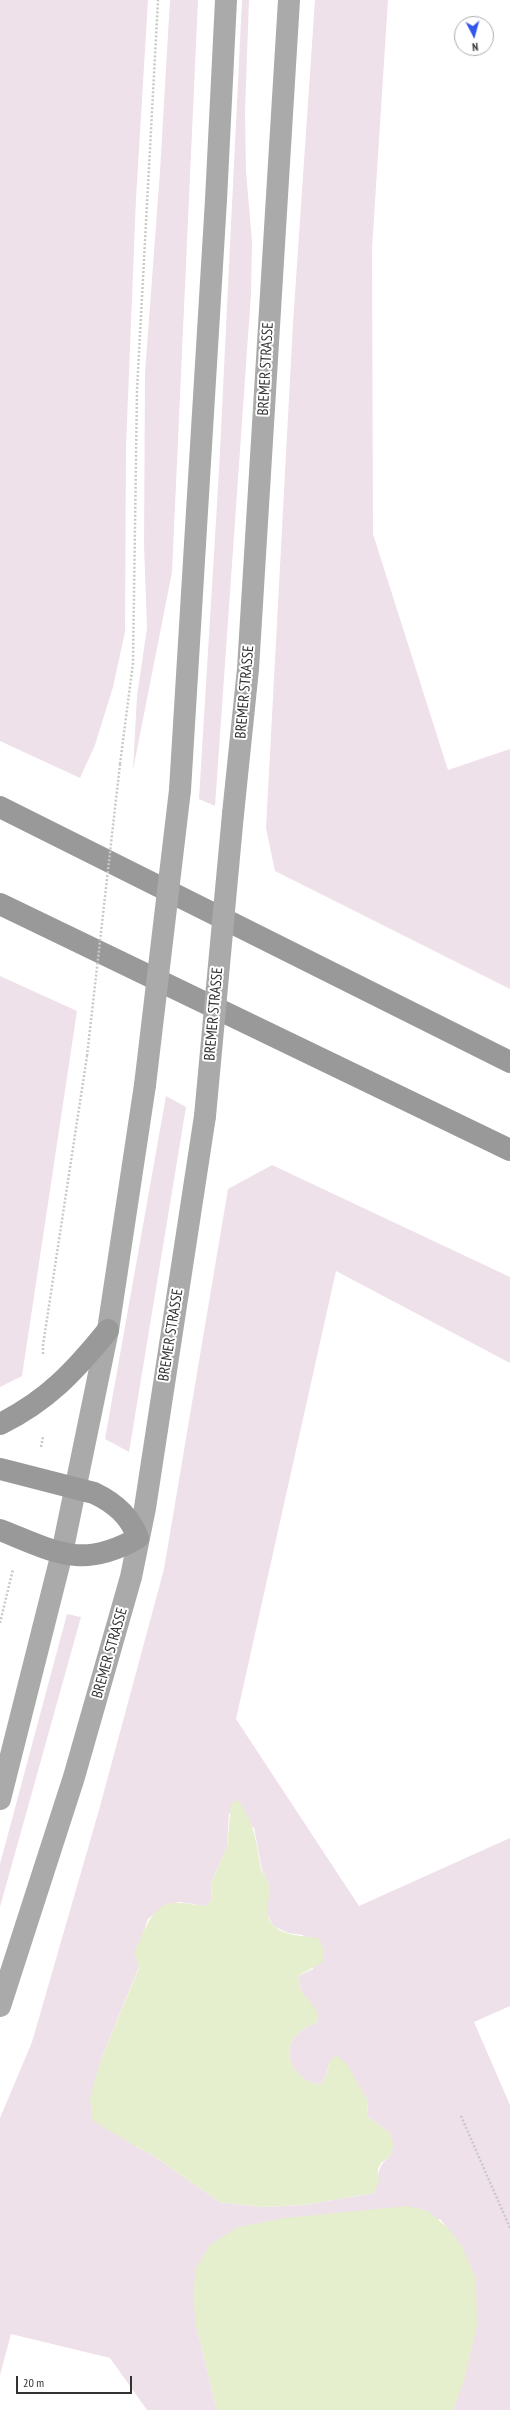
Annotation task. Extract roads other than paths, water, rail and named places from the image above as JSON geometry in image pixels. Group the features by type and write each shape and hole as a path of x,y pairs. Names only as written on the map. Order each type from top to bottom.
{"highway":[{"path":"0,806 510,1062"},
{"path":"0,904 510,1150"},
{"path":"0,1424 21,1414 57,1388 79,1367 108,1330"},
{"path":"0,1469 94,1493 114,1504 132,1525 138,1538 115,1550 94,1556 76,1556 62,1553 0,1530"}],"main road":[{"path":"0,1799 62,1553 108,1330 146,1086 180,790 214,247 226,0"},
{"name":"BREMER STRASSE","path":"0,2006 74,1776 118,1627 138,1538 205,1116 248,669 289,0"}]}
